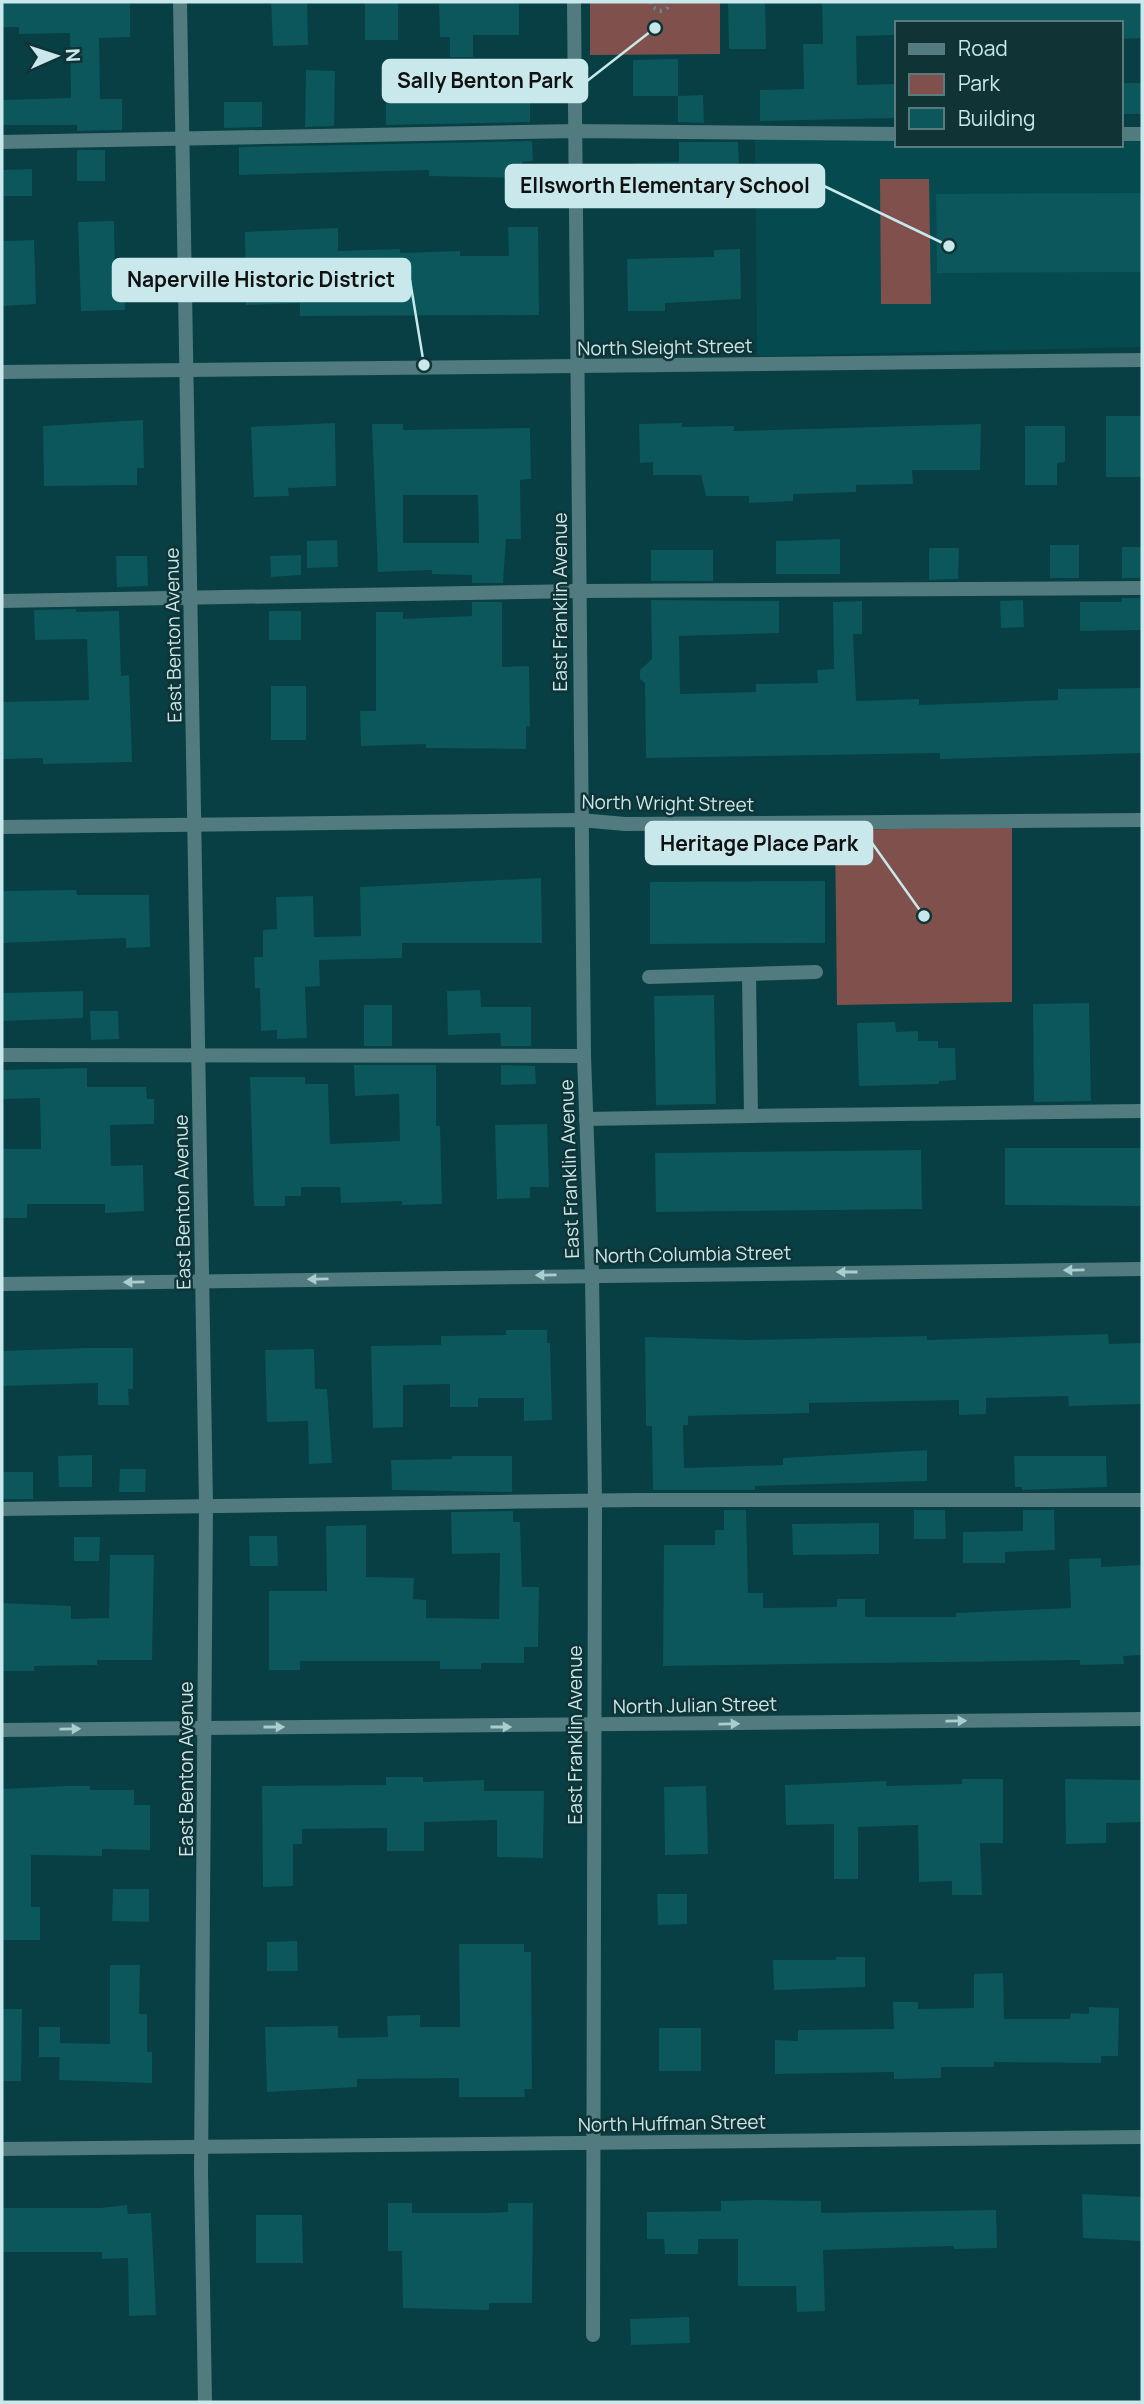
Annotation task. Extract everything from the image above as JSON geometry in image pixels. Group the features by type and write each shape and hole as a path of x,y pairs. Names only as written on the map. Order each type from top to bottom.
{"street":[{"name":"East Benton Avenue","path":"180,2 206,1504 202,2146 205,2402"},
{"name":"East Franklin Avenue","path":"574,2 580,820 595,1501 593,2335"},
{"path":"2,142 183,141 575,131 895,134"},
{"path":"1123,134 1142,134"},
{"name":"North Sleight Street","path":"2,372 1142,360"},
{"path":"2,601 580,591 1142,588"},
{"name":"North Wright Street","path":"2,827 580,820 625,824 1142,820"},
{"path":"649,976 816,972"},
{"path":"749,974 751,1116"},
{"path":"2,1055 584,1056"},
{"path":"586,1119 1142,1111"},
{"name":"North Columbia Street","path":"2,1284 592,1274 1142,1269"},
{"path":"2,1509 206,1504 1142,1500"},
{"name":"North Julian Street","path":"2,1730 1142,1719"},
{"name":"North Huffman Street","path":"2,2149 1142,2137"}],"path":[{"path":"651,2 652,7 660,11 665,10 669,2"}],"shaded area":[{"path":"895,134 895,147 1123,147 1123,134 1142,134 1142,347 757,356 755,135"}],"green space":[{"path":"590,2 720,2 720,54 590,55"},
{"path":"880,179 929,179 931,304 881,304"},
{"path":"1012,827 1012,1002 837,1005 835,830"}],"building":[{"path":"2,2 130,2 130,37 99,38 100,99 122,99 122,130 77,131 77,125 2,125 2,100 71,98 70,33 19,34 19,27 2,27"},
{"path":"271,2 307,2 308,45 273,46"},
{"path":"365,2 398,2 398,40 365,40"},
{"path":"439,2 519,2 519,35 473,35 473,57 450,57 450,37 440,37"},
{"path":"728,2 765,2 766,49 729,49"},
{"path":"822,2 1142,2 1142,38 1123,39 1123,21 895,21 895,35 856,36 857,85 895,84 895,118 760,121 760,90 804,89 803,44 823,44"},
{"path":"678,59 678,96 633,96 633,60"},
{"path":"306,70 335,71 334,126 305,127"},
{"path":"1123,83 1142,83 1142,114 1123,114"},
{"path":"462,90 462,99 530,98 530,122 386,125 386,95"},
{"path":"703,95 704,123 678,122 678,96"},
{"path":"224,102 262,102 262,127 224,128"},
{"path":"532,141 533,161 522,162 523,178 429,176 429,170 239,175 239,147"},
{"path":"679,142 738,142 739,164 703,164 704,194 634,195 633,163 679,162"},
{"path":"77,150 105,150 105,181 77,181"},
{"path":"32,169 32,196 4,196 3,170"},
{"path":"1142,193 1142,272 937,273 936,194"},
{"path":"114,221 115,272 124,271 125,310 81,311 78,222"},
{"path":"508,227 538,227 539,315 300,316 300,303 246,305 245,232 338,228 338,251 400,249 400,253 460,251 460,256 509,256"},
{"path":"34,240 36,304 2,306 2,241"},
{"path":"740,249 741,299 665,303 665,311 628,311 627,259 714,257 714,250"},
{"path":"1106,416 1142,416 1142,477 1106,477"},
{"path":"143,420 144,468 137,468 137,485 44,486 43,426"},
{"path":"335,423 336,486 288,488 289,496 254,497 251,427"},
{"path":"682,423 682,427 734,426 734,431 981,424 980,470 912,470 913,484 856,485 856,492 793,494 793,501 749,503 749,496 706,496 701,475 653,475 653,462 640,463 639,424"},
{"path":"372,424 403,424 403,430 530,428 531,479 520,480 521,539 506,539 503,583 472,583 472,575 432,574 432,570 378,572","holes":["403,495 478,495 479,543 403,543"]},
{"path":"1025,426 1065,426 1065,462 1057,463 1057,485 1025,485"},
{"path":"840,539 840,574 776,574 776,541"},
{"path":"337,540 338,567 307,568 307,541"},
{"path":"1050,545 1079,545 1079,578 1050,578"},
{"path":"1122,547 1142,547 1142,578 1122,578"},
{"path":"929,548 959,548 958,579 929,580"},
{"path":"651,550 713,550 713,581 651,581"},
{"path":"301,555 301,575 271,577 270,556"},
{"path":"116,556 147,556 148,586 117,587"},
{"path":"1122,598 1142,598 1142,630 1080,631 1080,602 1122,602"},
{"path":"651,600 779,601 779,633 679,636 680,694 756,692 756,684 818,683 817,670 834,669 833,602 862,601 862,634 853,634 856,701 919,699 919,705 1058,700 1058,689 1142,688 1142,753 940,759 940,753 646,758 645,683 640,679 640,670 652,659"},
{"path":"1023,600 1024,627 1001,628 1000,601"},
{"path":"472,602 502,602 502,667 529,666 530,727 526,726 526,749 426,748 426,744 361,746 360,711 376,711 376,612 403,612 403,619 472,616"},
{"path":"76,609 76,612 119,611 121,676 129,675 132,762 43,764 43,758 2,759 2,702 89,700 87,639 35,640 34,610"},
{"path":"269,611 301,611 301,640 269,640"},
{"path":"271,686 306,686 306,740 271,740"},
{"path":"541,878 542,943 402,943 402,958 319,960 320,986 305,987 307,1038 277,1039 277,1030 261,1031 260,988 255,988 254,957 263,957 263,930 277,929 276,897 313,896 314,937 361,936 360,887"},
{"path":"825,881 825,943 650,944 650,882"},
{"path":"76,890 77,895 149,895 150,947 126,948 126,938 2,943 2,891"},
{"path":"480,990 481,1007 531,1007 531,1046 501,1046 500,1033 448,1035 447,991"},
{"path":"83,991 83,1018 2,1021 2,993"},
{"path":"714,995 716,1104 656,1105 654,996"},
{"path":"1089,1003 1091,1101 1034,1102 1033,1004"},
{"path":"364,1005 392,1005 392,1046 364,1046"},
{"path":"90,1011 118,1011 119,1039 91,1040"},
{"path":"895,1022 896,1032 918,1031 918,1041 938,1041 938,1048 955,1048 956,1080 939,1081 939,1084 859,1086 857,1023"},
{"path":"354,1065 436,1065 436,1126 440,1126 442,1204 402,1205 402,1201 341,1203 340,1187 301,1187 301,1196 285,1196 285,1206 254,1206 250,1077 305,1077 305,1084 328,1084 330,1144 400,1141 399,1094 355,1096"},
{"path":"501,1065 535,1066 536,1084 501,1085"},
{"path":"87,1068 87,1087 146,1087 147,1099 154,1099 154,1124 110,1125 111,1166 143,1165 144,1211 105,1213 105,1204 27,1204 27,1218 2,1218 2,1149 41,1149 40,1098 2,1099 2,1070"},
{"path":"547,1124 549,1187 530,1187 530,1198 497,1199 495,1125"},
{"path":"1005,1148 1142,1148 1142,1206 1005,1205"},
{"path":"921,1150 922,1209 656,1212 655,1153"},
{"path":"506,1330 547,1330 547,1343 550,1343 552,1420 524,1421 524,1398 478,1398 478,1407 450,1407 450,1384 403,1385 403,1427 373,1428 371,1346 441,1345 441,1336 506,1335"},
{"path":"1108,1334 1109,1344 1142,1343 1142,1404 1069,1406 1068,1396 986,1398 986,1414 959,1415 959,1400 809,1403 809,1413 688,1416 688,1425 683,1425 684,1468 783,1465 783,1458 927,1450 927,1481 755,1486 755,1490 653,1490 652,1426 646,1426 645,1337 747,1340 927,1336 927,1340"},
{"path":"133,1348 133,1389 128,1389 129,1405 98,1405 98,1383 2,1386 2,1351"},
{"path":"314,1349 315,1389 327,1389 332,1463 309,1464 308,1421 267,1422 265,1350"},
{"path":"92,1455 92,1487 59,1487 58,1456"},
{"path":"452,1456 512,1456 512,1492 392,1490 391,1460 452,1459"},
{"path":"1014,1456 1106,1456 1107,1487 1022,1490 1022,1487 1015,1487"},
{"path":"120,1469 146,1469 145,1492 119,1492"},
{"path":"2,1472 33,1472 33,1499 3,1499"},
{"path":"724,1510 746,1510 748,1593 763,1593 763,1608 837,1607 837,1599 865,1599 865,1617 956,1617 956,1613 1071,1608 1069,1559 1101,1558 1101,1567 1142,1565 1142,1655 1123,1656 1124,1664 1080,1665 1080,1660 663,1666 664,1545 715,1545 715,1530 724,1530"},
{"path":"914,1510 945,1510 946,1539 914,1539"},
{"path":"1023,1510 1054,1510 1055,1550 1005,1552 1005,1563 963,1563 963,1532 1023,1531"},
{"path":"513,1511 513,1522 520,1522 522,1587 539,1587 538,1647 524,1647 524,1663 481,1663 481,1669 440,1669 440,1661 300,1661 300,1670 269,1670 269,1591 327,1591 326,1526 366,1525 366,1577 414,1578 413,1599 426,1600 426,1618 499,1619 500,1553 452,1554 451,1512"},
{"path":"879,1523 879,1554 793,1555 792,1524"},
{"path":"249,1536 277,1536 278,1566 250,1566"},
{"path":"74,1537 100,1537 99,1561 74,1561"},
{"path":"110,1555 154,1555 152,1660 97,1660 97,1665 34,1666 34,1671 2,1671 2,1603 71,1606 71,1619 109,1618"},
{"path":"386,1777 423,1777 423,1782 484,1780 484,1791 544,1791 543,1858 497,1857 497,1820 424,1822 424,1851 387,1851 387,1828 302,1829 302,1844 293,1844 293,1886 263,1887 262,1786 386,1785"},
{"path":"962,1779 1003,1779 1003,1843 980,1843 982,1895 952,1895 952,1881 919,1882 918,1825 858,1827 858,1879 834,1879 834,1824 786,1825 785,1785 886,1781 886,1786 962,1784"},
{"path":"1065,1779 1142,1780 1142,1822 1106,1823 1106,1843 1066,1844"},
{"path":"90,1786 90,1790 134,1790 134,1805 150,1805 150,1850 102,1849 102,1856 31,1855 31,1907 40,1907 40,1940 2,1940 2,1789"},
{"path":"706,1786 708,1854 665,1855 664,1787"},
{"path":"113,1889 149,1889 149,1922 112,1921"},
{"path":"657,1894 687,1894 687,1924 658,1925"},
{"path":"297,1941 298,1971 267,1971 267,1942"},
{"path":"459,1944 524,1944 524,1952 531,1952 532,2089 524,2089 525,2097 459,2097 459,2078 357,2079 357,2087 267,2092 265,2027 338,2026 338,2038 388,2037 387,2016 420,2015 420,2027 460,2027"},
{"path":"836,1957 865,1957 865,1987 774,1990 773,1960 836,1960"},
{"path":"110,1965 140,1965 139,2014 147,2014 147,2052 152,2052 152,2083 59,2080 60,2043 110,2044"},
{"path":"1003,1973 1004,2019 1070,2019 1071,2013 1089,2014 1089,2007 1119,2008 1118,2056 1101,2056 1101,2063 994,2062 994,2067 941,2067 941,2078 894,2079 894,2072 775,2074 775,2040 798,2041 798,2030 894,2029 893,2002 918,2002 918,2009 974,2008 974,1974"},
{"path":"2,2009 22,2009 21,2081 2,2081"},
{"path":"39,2027 60,2027 60,2057 39,2057"},
{"path":"659,2028 701,2028 701,2071 659,2071"},
{"path":"1082,2194 1142,2197 1142,2241 1083,2238"},
{"path":"721,2201 821,2201 821,2213 996,2210 997,2248 954,2249 954,2246 823,2250 825,2311 797,2312 796,2286 738,2286 738,2239 698,2239 698,2254 665,2254 664,2239 647,2239 647,2212 721,2211"},
{"path":"388,2203 412,2203 412,2213 487,2213 508,2212 508,2203 533,2203 532,2303 489,2303 489,2310 403,2308 402,2251 388,2251"},
{"path":"127,2205 128,2214 151,2213 156,2315 129,2316 128,2258 102,2259 102,2252 2,2252 2,2208 100,2208"},
{"path":"256,2215 302,2215 303,2263 256,2263"},
{"path":"689,2317 690,2343 631,2345 630,2319"}],"place":[{"name":"Sally Benton Park","path":"655,28"},
{"name":"Ellsworth Elementary School","path":"949,246"},
{"name":"Naperville Historic District","path":"424,365"},
{"name":"Heritage Place Park","path":"924,916"}]}
